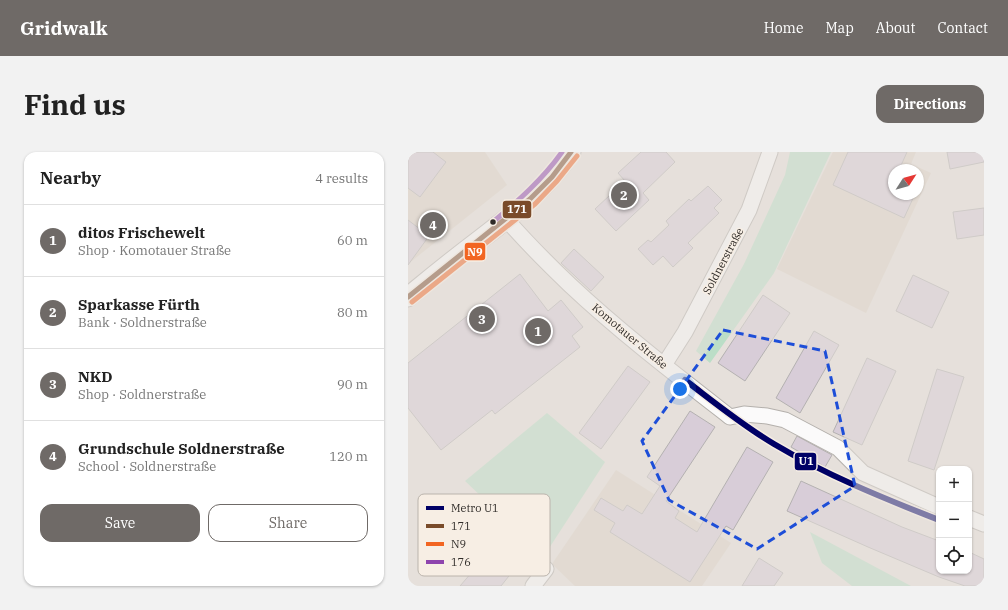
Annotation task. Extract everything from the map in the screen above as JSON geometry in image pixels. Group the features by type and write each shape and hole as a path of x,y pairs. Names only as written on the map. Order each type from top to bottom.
{"street":[{"path":"408,297 506,219 537,192 559,170 571,152"},
{"name":"Soldnerstraße","path":"664,365 685,332 749,210 770,152"},
{"name":"Komotauer Straße","path":"506,219 569,284 593,306 730,417 744,414 767,416 785,420 838,448 863,473 936,506"},
{"path":"972,519 984,524"},
{"path":"533,586 541,576"}],"highlighted area":[{"path":"723,330 825,351 855,486 757,549 669,500 642,441"}],"shaded area":[{"path":"408,152 485,152 507,185 408,264"},
{"path":"833,152 916,152 911,164 888,164 888,200 918,200 866,313 777,269"},
{"path":"924,170 931,173 924,188"},
{"path":"616,470 731,543 702,586 575,586 552,564"}],"green space":[{"path":"790,152 831,152 774,273 710,363 696,351 744,264 785,175"},
{"path":"547,413 605,462 550,547 550,494 479,494 465,481"},
{"path":"810,532 911,586 852,586 822,563"}],"building":[{"path":"408,152 433,152 446,162 420,197 408,188"},
{"path":"641,152 666,152 675,162 643,193 649,200 616,231 595,209 625,181 618,173"},
{"path":"848,152 907,152 902,164 888,164 888,200 912,200 904,218 833,185"},
{"path":"947,152 984,152 984,162 950,169"},
{"path":"708,186 722,200 714,208 719,213 688,243 693,248 673,267 663,256 653,265 638,249 648,240 651,242 669,225 666,221 689,199 691,201"},
{"path":"984,208 984,235 957,239 953,212"},
{"path":"408,220 429,236 408,265"},
{"path":"574,249 604,277 591,291 561,263"},
{"path":"520,274 548,311 561,300 583,327 572,336 580,347 495,414 492,410 441,450 408,408 408,363"},
{"path":"913,275 949,292 932,328 896,311"},
{"path":"763,295 790,313 745,381 718,363"},
{"path":"814,331 839,345 800,413 776,398"},
{"path":"867,358 896,371 862,445 833,432"},
{"path":"628,366 650,382 601,449 579,433"},
{"path":"937,369 964,377 934,470 908,461"},
{"path":"690,411 715,427 666,501 679,511 675,518 697,532 747,447 773,462 733,530 726,526 690,582 610,532 615,523 594,510 601,498 623,511 627,505 642,514 660,486 647,477"},
{"path":"797,436 832,455 825,467 791,447"},
{"path":"801,481 902,527 936,540 936,574 972,574 972,553 984,559 984,586 965,586 939,577 787,511"},
{"path":"759,558 783,573 774,586 742,586"},
{"path":"469,576 509,576 501,586 460,586"}],"metro line":[{"name":"U1","path":"685,380 728,413 774,444 814,466 855,485 936,519"}],"transit line":[{"name":"176","path":"493,222 521,198 555,162 562,152"},
{"name":"171","path":"408,297 530,199 552,177 571,152"},
{"name":"N9","path":"412,302 535,204 557,181 577,156"}],"place":[{"name":"Sparkasse Fürth","path":"624,195"},
{"name":"Grundschule Soldnerstraße","path":"433,225"},
{"name":"NKD","path":"482,319"},
{"name":"ditos Frischewelt","path":"538,331"}]}
